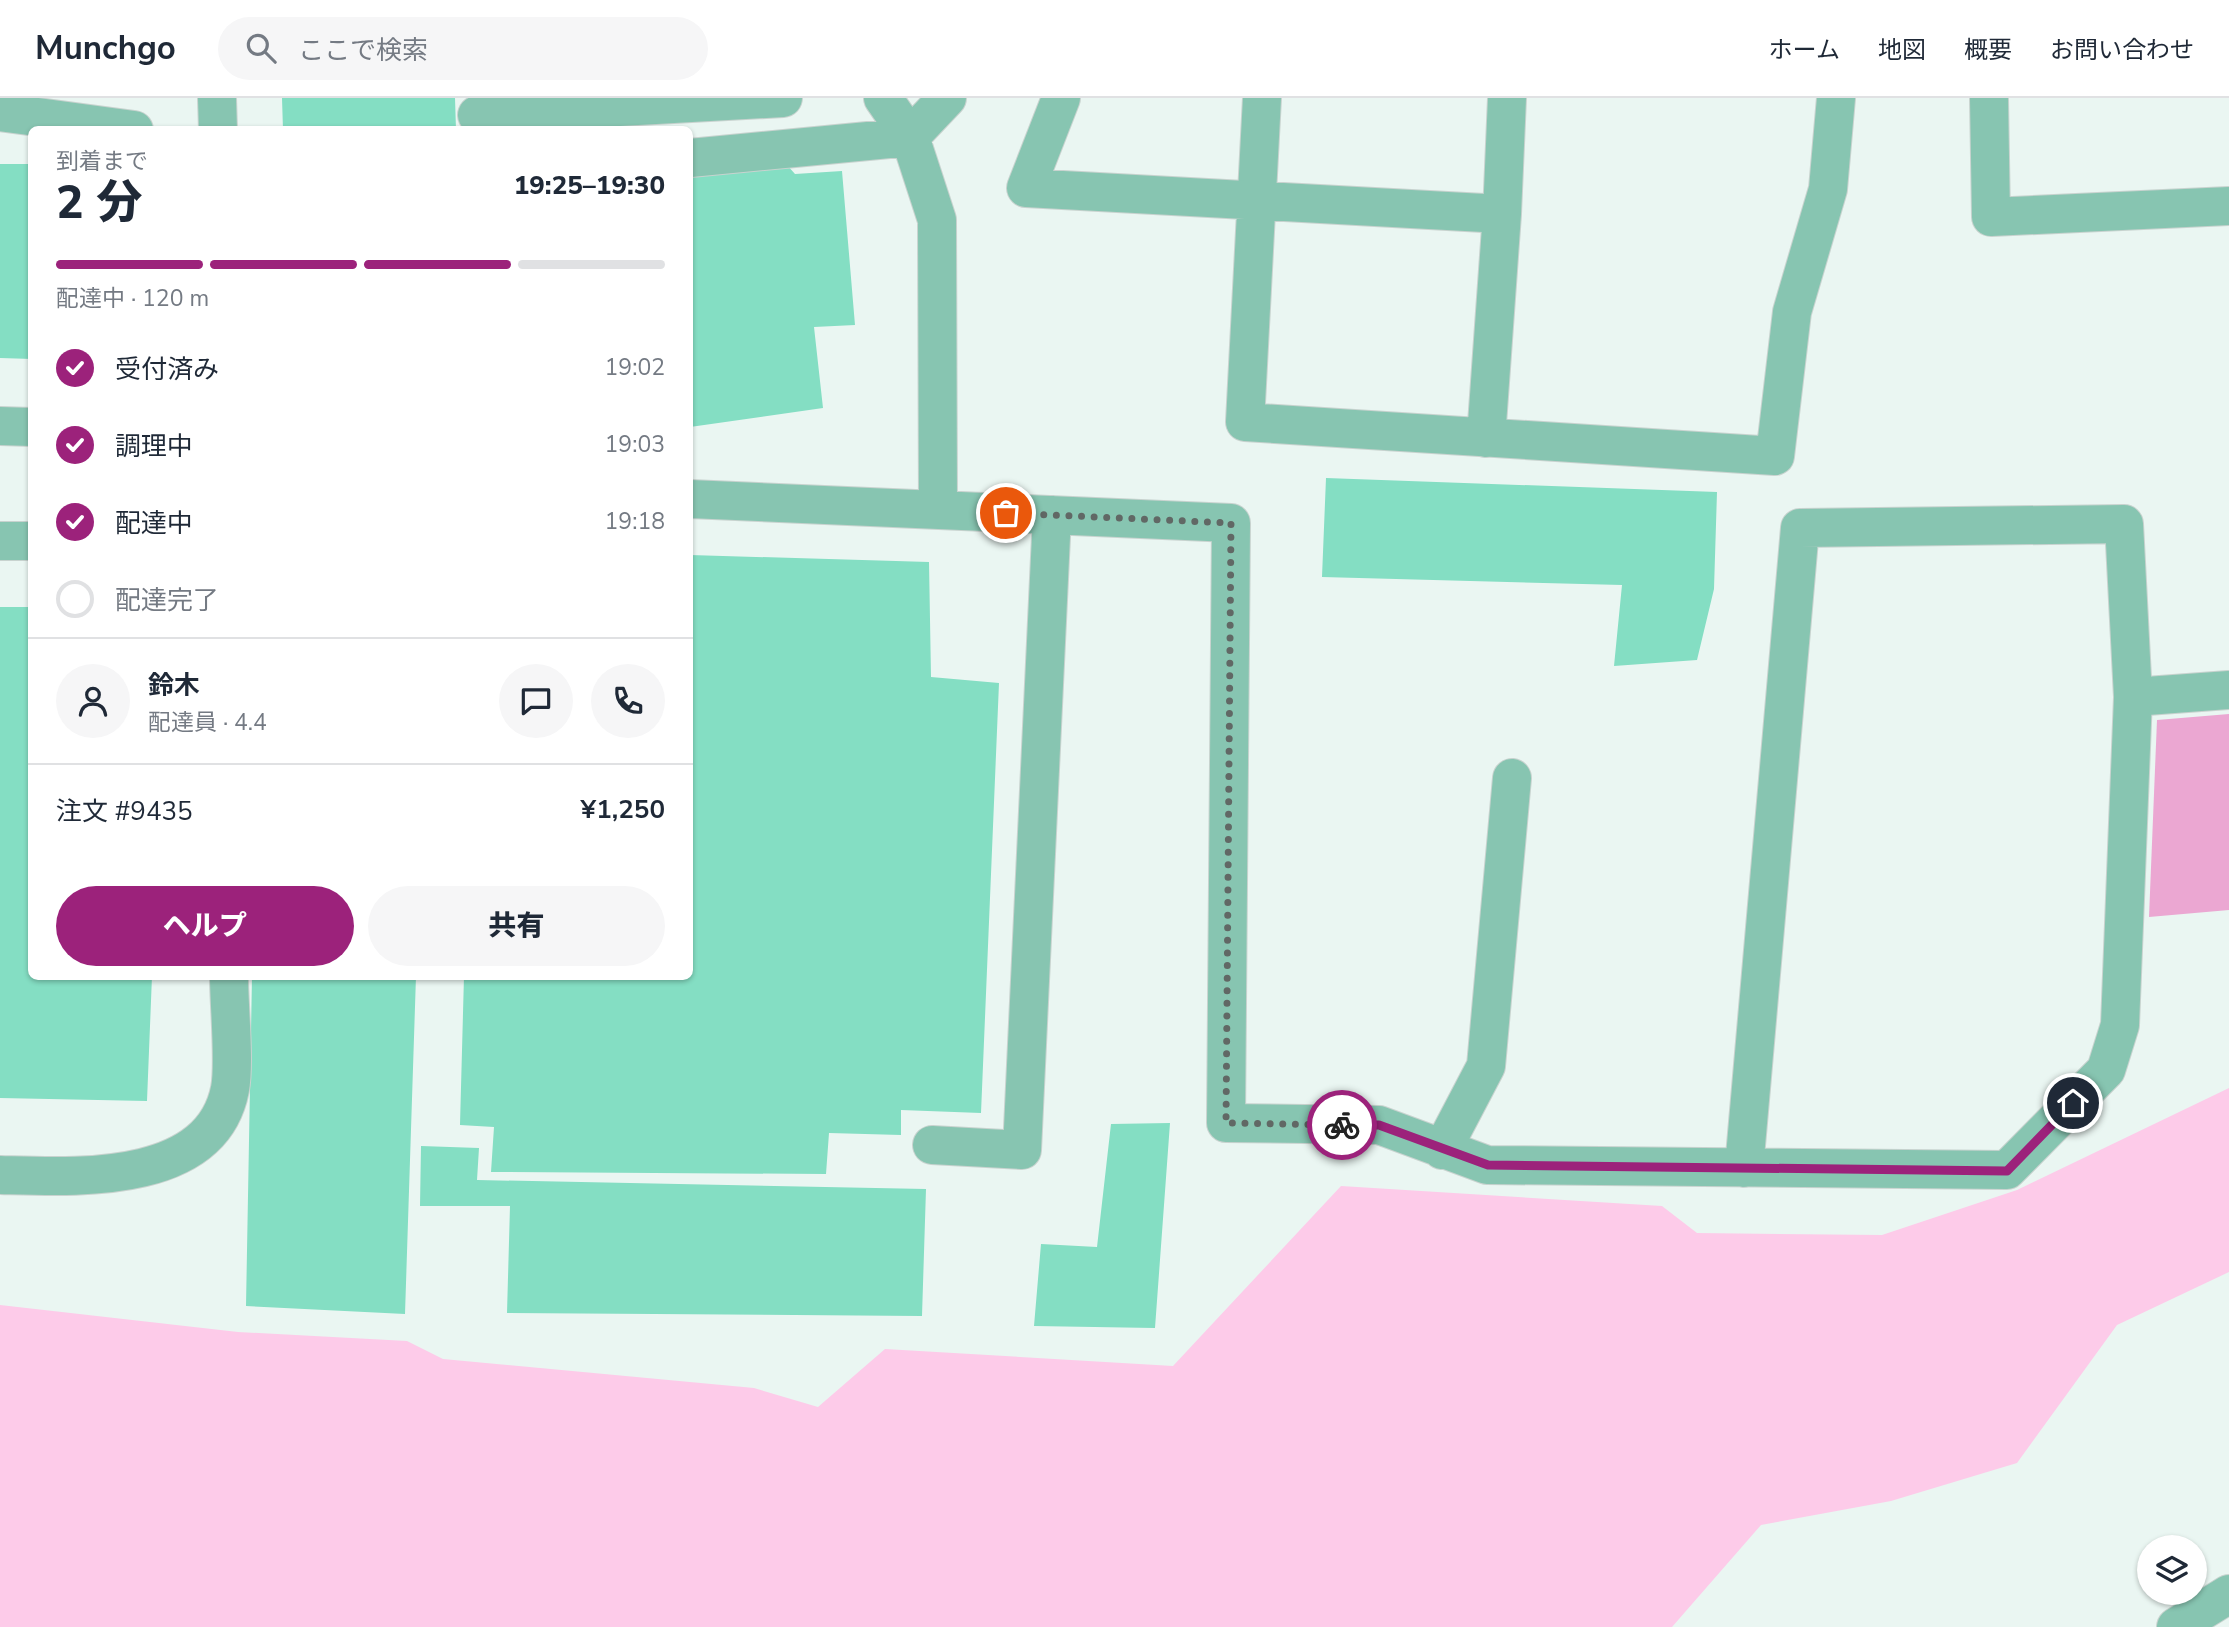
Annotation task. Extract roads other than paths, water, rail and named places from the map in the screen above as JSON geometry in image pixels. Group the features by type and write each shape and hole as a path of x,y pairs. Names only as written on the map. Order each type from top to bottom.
{"street":[{"path":"217,98 218,126"},
{"path":"477,115 783,98"},
{"path":"883,98 910,137 937,220 938,510"},
{"path":"693,158 910,137 947,98"},
{"path":"1061,98 1026,188 1256,203 1502,214"},
{"path":"1262,98 1245,422 1775,456 1792,312 1828,189 1836,98"},
{"path":"1486,438 1502,214 1507,98"},
{"path":"1989,98 1991,217 2229,206"},
{"path":"0,112 104,126"},
{"path":"0,426 28,427"},
{"path":"693,499 1231,523 1226,1123 1379,1125 1488,1165 1744,1168 2007,1171 2106,1070 2120,1025 2133,696 2124,524 1800,528 1744,1168"},
{"path":"932,1145 1022,1150 1052,515"},
{"path":"0,541 28,541"},
{"path":"2133,696 2229,690"},
{"path":"1442,1150 1486,1066 1512,778"},
{"path":"0,1175 90,1177 152,1166 184,1152 216,1128 230,1089 229,980"},
{"path":"2176,1627 2229,1594"}]}
